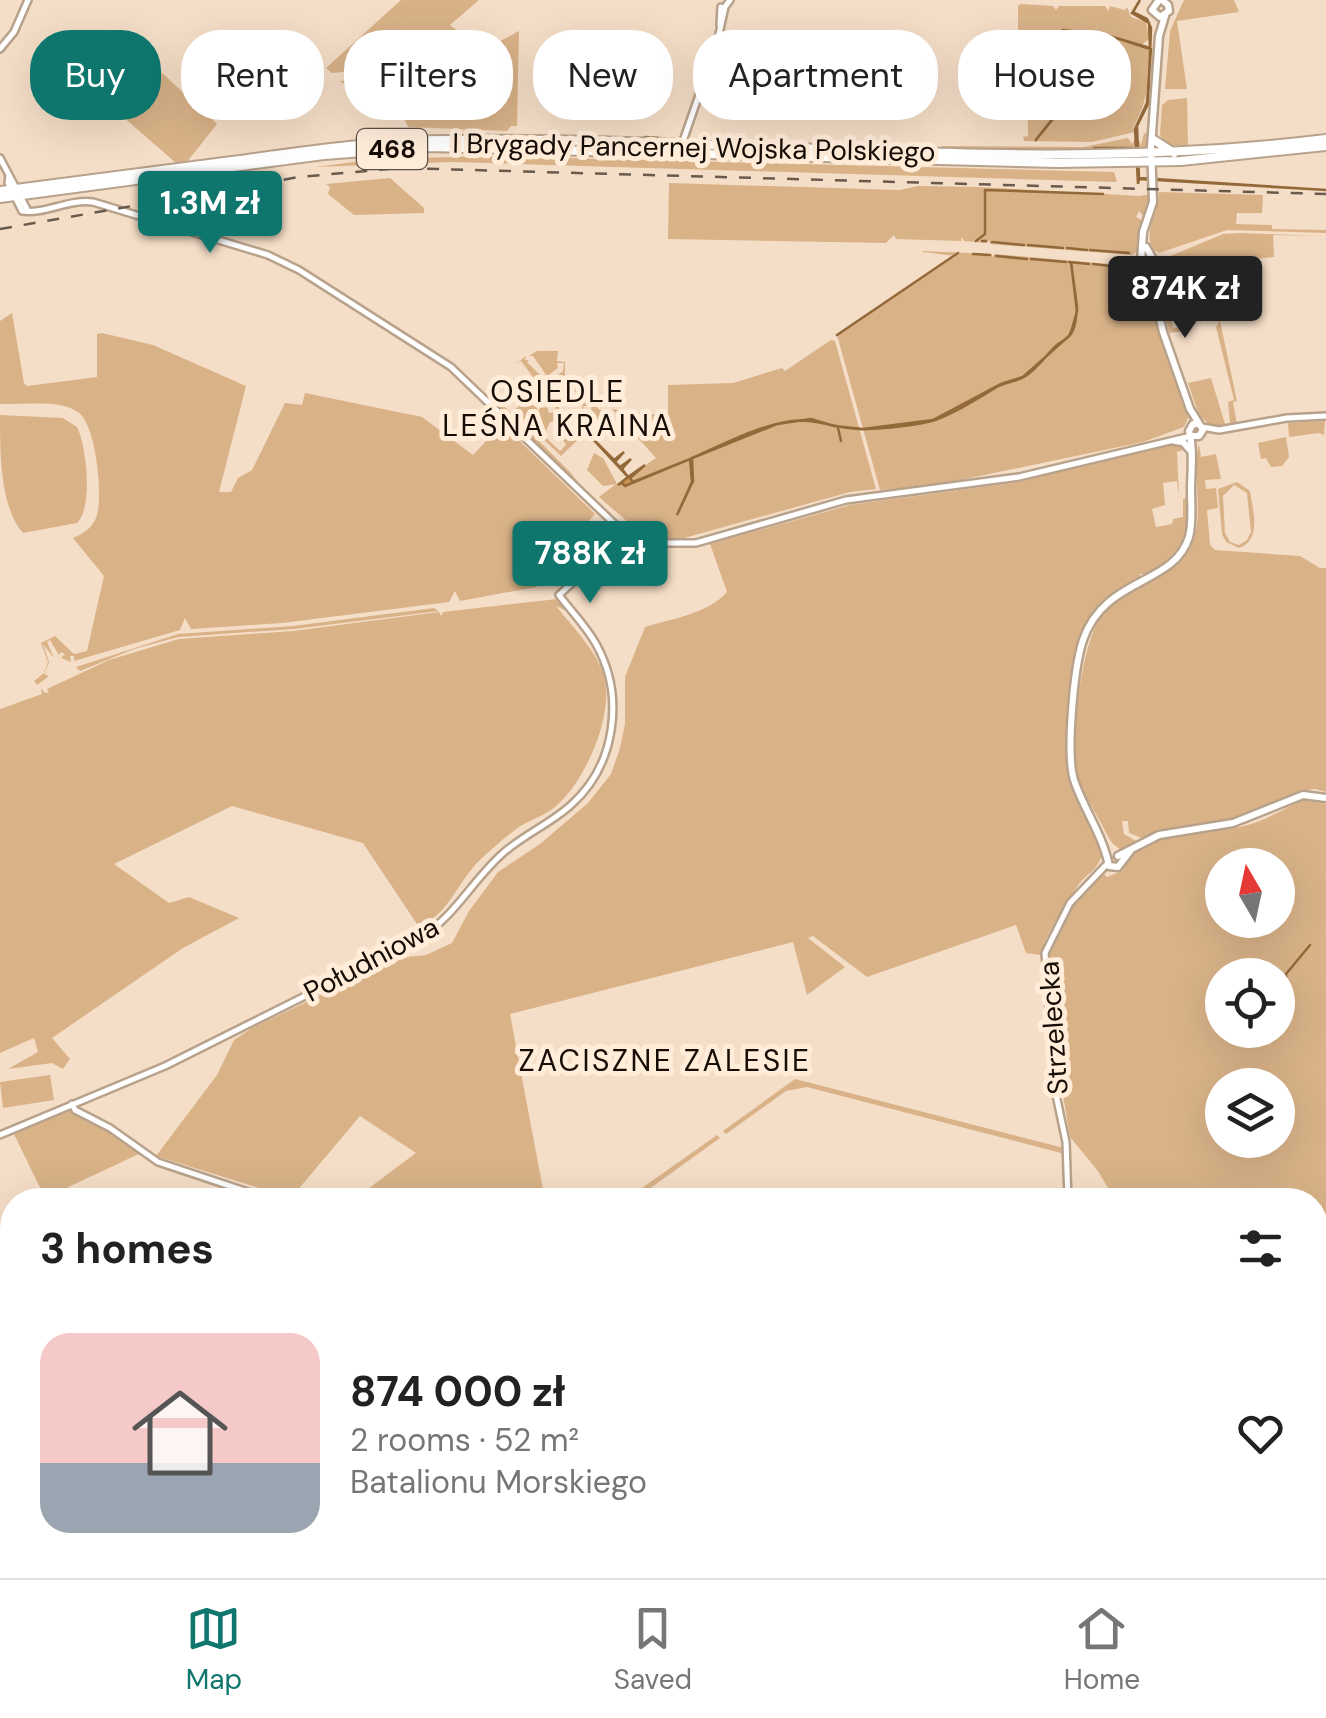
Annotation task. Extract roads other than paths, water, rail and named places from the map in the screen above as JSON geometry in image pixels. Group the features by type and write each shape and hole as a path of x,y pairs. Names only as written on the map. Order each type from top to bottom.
{"main road":[{"path":"1160,16 1152,8 1165,1"},
{"path":"1113,860 1076,787 1070,766 1081,649 1094,619 1108,600 1164,569 1183,550 1191,523 1191,452 1196,430 1164,332 1143,241 1154,202 1152,163 1160,16 1165,1"},
{"path":"685,135 699,146"},
{"path":"1154,140 1174,154"},
{"name":"I Brygady Pancernej Wojska Polskiego","path":"682,148 1058,156 1152,163 1174,154 1326,143"},
{"name":"I Brygady Pancernej Wojska Polskiego","path":"18,195 182,171 410,148 682,148 1152,163 1326,143"},
{"name":"468","path":"0,195 18,195"},
{"path":"1176,440 1186,444 1191,452"},
{"name":"Strzelecka","path":"1113,860 1154,836 1233,823 1304,796 1326,798"}],"street":[{"path":"0,49 14,32 28,0"},
{"path":"682,148 720,33 721,5 730,0"},
{"path":"0,158 18,195 20,210 30,212 80,201 107,206 268,255 299,270 452,367 610,520 620,532 618,544 625,547 633,540 688,544 846,500 972,486 1164,444 1196,430"},
{"path":"1164,444 1196,430 1225,430 1326,416"},
{"path":"620,532 629,531 633,540"},
{"name":"Południowa","path":"0,1136 164,1066 417,940 459,906 495,860 573,804 606,754 613,721 612,689 605,663 590,634 559,595 618,544"},
{"name":"Strzelecka","path":"1067,1188 1045,953 1068,907 1113,860"},
{"path":"72,1104 75,1110 110,1128 158,1162 236,1188"}],"waterway":[{"path":"645,137 674,139"},
{"path":"1094,148 1132,148"},
{"path":"942,149 1030,150"},
{"path":"976,241 985,234 985,190 1103,194"},
{"path":"992,242 1024,245"},
{"path":"1028,245 1063,248"},
{"path":"1067,248 1087,250"},
{"path":"1090,250 1129,253"},
{"path":"837,335 958,253"},
{"path":"973,254 990,255"},
{"path":"996,256 1027,259"},
{"path":"1031,259 1066,262"},
{"path":"1069,262 1089,264"},
{"path":"1093,264 1119,267"},
{"path":"1124,267 1132,268 1134,273"},
{"path":"838,428 841,441"},
{"path":"1295,963 1310,945"}],"railway":[{"path":"0,229 299,177 400,168 1326,194"}],"district":[{"name":"OSIEDLE LEŚNA KRAINA","path":"558,409"},
{"name":"ZACISZNE ZALESIE","path":"665,1061"}]}
